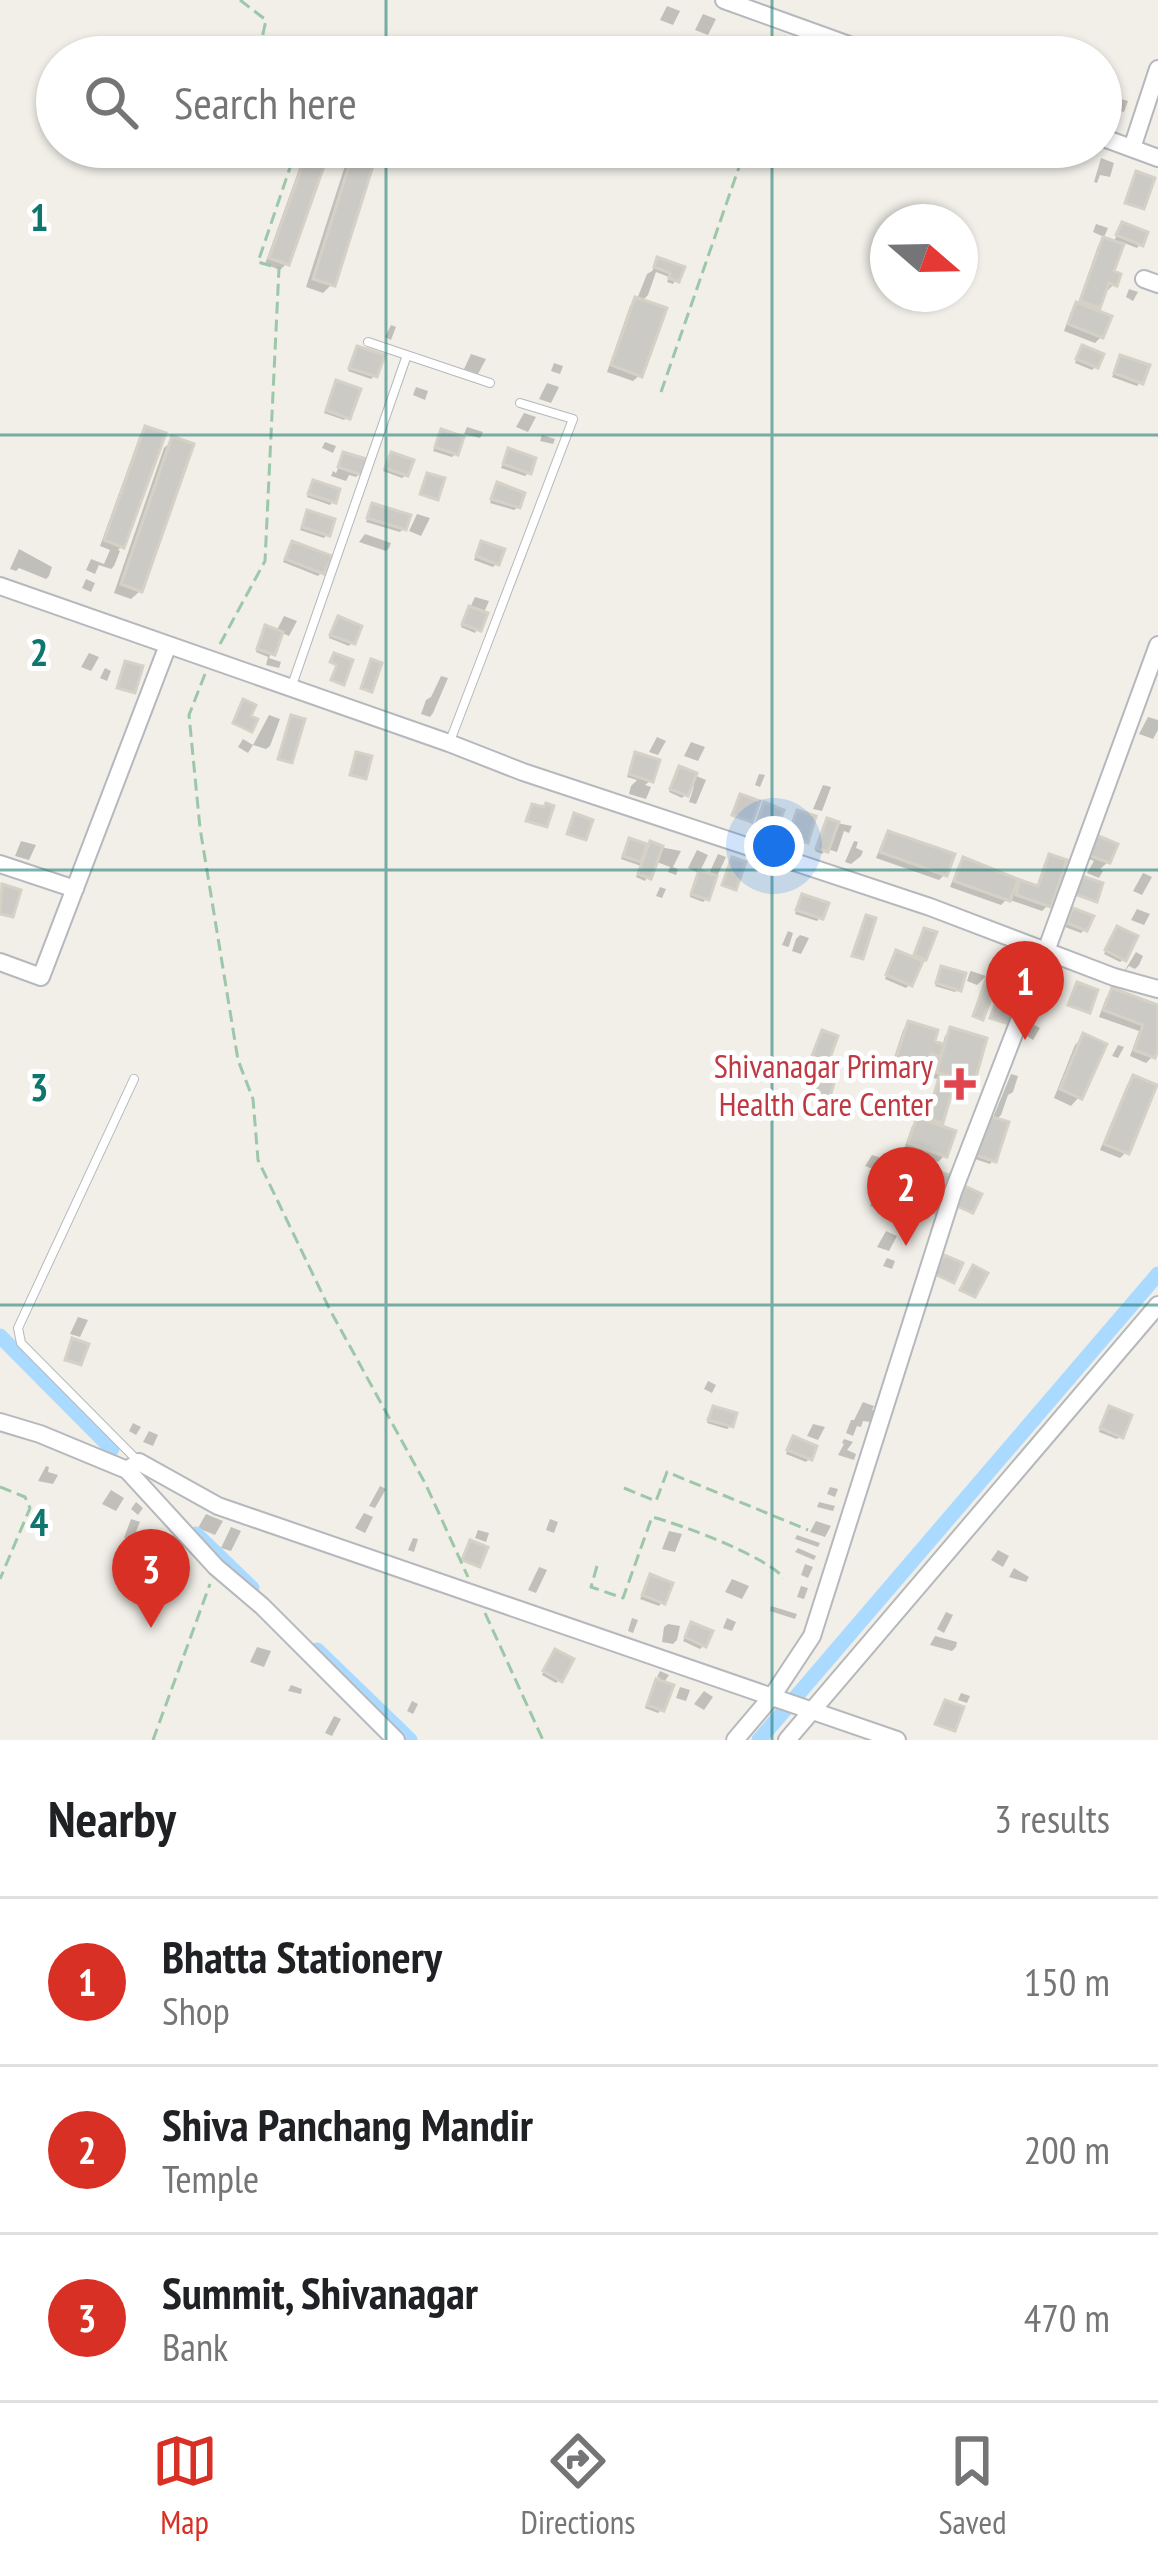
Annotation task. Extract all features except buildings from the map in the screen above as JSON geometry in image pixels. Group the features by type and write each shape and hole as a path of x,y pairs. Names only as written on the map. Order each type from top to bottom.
{"street":[{"path":"724,0 824,36"},
{"path":"1132,148 1158,69"},
{"path":"1122,144 1158,158"},
{"path":"0,586 523,772 930,907 1114,977 1158,988"},
{"path":"0,962 41,977 168,645"},
{"path":"735,1740 775,1696 812,1636 952,1192 1158,645"},
{"path":"0,864 75,889"},
{"path":"787,1740 807,1707 1158,1305"},
{"path":"0,1421 132,1467 218,1506 897,1740"},
{"path":"132,1467 216,1567 262,1606 396,1740"}],"lane":[{"path":"368,342 490,383"},
{"path":"291,689 407,355"},
{"path":"449,743 573,419 520,404"},
{"path":"132,1467 21,1343 18,1328 134,1079"}],"path":[{"path":"240,0 266,20 263,36"},
{"path":"786,36 791,24"},
{"path":"290,168 257,262 279,268 265,561 211,660 189,716 200,828 238,1060 253,1099 258,1160 330,1310 426,1485 469,1579"},
{"path":"661,392 739,168"},
{"path":"623,1488 656,1501 667,1472 808,1530"},
{"path":"0,1487 25,1497 29,1508 0,1580"},
{"path":"597,1566 591,1587 623,1598 652,1516 774,1566 784,1578"},
{"path":"153,1740 216,1567"},
{"path":"478,1599 542,1740"}],"waterway":[{"path":"759,1740 1158,1274"},
{"path":"0,1336 112,1449"},
{"path":"196,1534 252,1588"},
{"path":"317,1650 410,1740"}],"place":[{"name":"Bhatta Stationery","path":"1025,1040"},
{"name":"Shivanagar Primary Health Care Center","path":"960,1084"},
{"name":"Shiva Panchang Mandir","path":"906,1246"},
{"name":"Summit, Shivanagar","path":"151,1628"}]}
